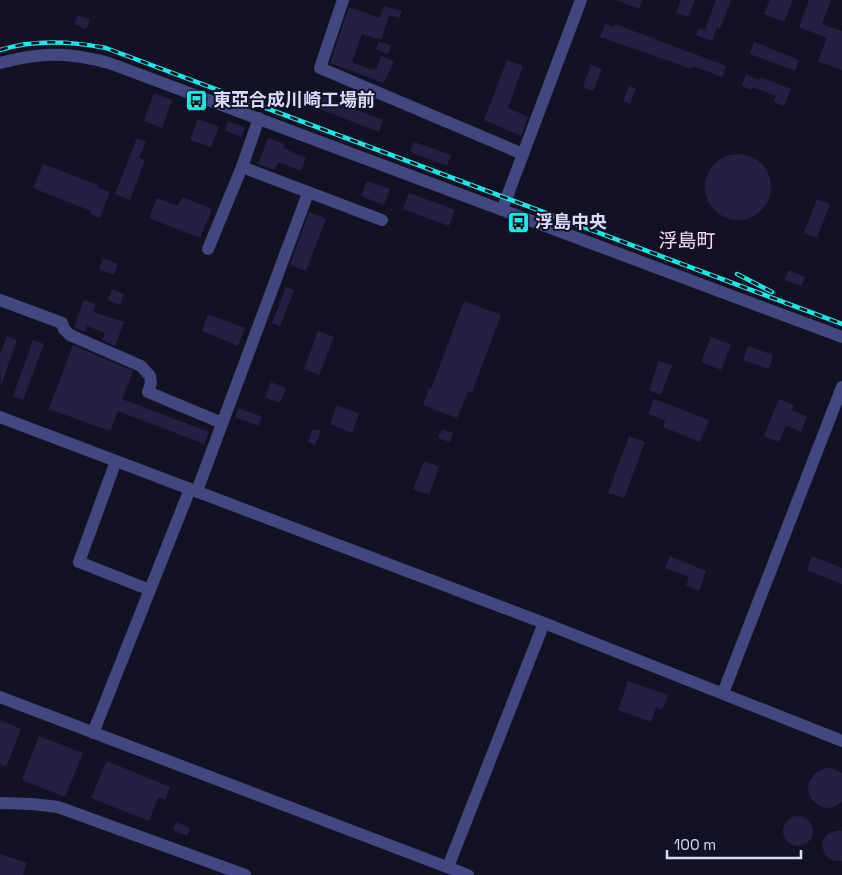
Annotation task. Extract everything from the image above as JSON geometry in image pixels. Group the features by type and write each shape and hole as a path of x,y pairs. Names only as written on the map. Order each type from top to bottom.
{"street":[{"path":"343,0 320,68 523,154"},
{"path":"502,210 581,0"},
{"path":"0,63 41,54 78,56 109,63 842,337"},
{"path":"208,249 242,167 259,118"},
{"path":"242,167 382,220"},
{"path":"93,733 150,590 222,423 308,193"},
{"path":"0,300 62,323 64,329 70,335 141,366 150,376 151,383 148,392 222,423"},
{"path":"723,693 842,387"},
{"path":"1,421 116,461 544,623 842,741"},
{"path":"116,461 79,562 150,590"},
{"path":"448,867 544,623"},
{"path":"0,698 468,875"},
{"path":"0,803 58,807 245,875"}],"building":[{"path":"616,0 643,0 639,9"},
{"path":"681,0 695,0 688,17 676,13"},
{"path":"716,0 731,0 720,29 717,27 712,41 696,35 699,28 705,30"},
{"path":"770,0 793,0 784,22 764,14"},
{"path":"809,0 831,0 822,24 842,31 842,70 818,61 827,38 799,27"},
{"path":"384,6 402,11 399,18 389,15 381,40 362,34 352,62 371,70 372,68 376,70 381,56 394,61 384,83 330,63 349,7 380,18"},
{"path":"78,15 90,20 86,29 74,24"},
{"path":"605,24 613,27 615,24 726,66 722,77 693,66 692,69 600,37"},
{"path":"379,41 391,46 388,54 376,49"},
{"path":"754,42 799,60 795,71 750,54"},
{"path":"507,60 523,66 508,108 528,117 521,136 484,120"},
{"path":"591,65 602,69 593,91 583,87"},
{"path":"746,74 760,80 761,77 791,89 784,106 774,102 776,96 753,87 752,90 742,86"},
{"path":"629,86 636,88 630,104 623,101"},
{"path":"312,92 383,120 379,132 307,104"},
{"path":"154,93 172,100 162,128 144,121"},
{"path":"198,119 219,127 211,147 190,140"},
{"path":"228,121 245,128 241,137 225,130"},
{"path":"137,138 146,141 139,158 145,160 130,200 115,194"},
{"path":"268,138 285,144 283,148 306,158 301,171 278,162 275,170 258,164"},
{"path":"414,142 451,155 447,166 410,152"},
{"path":"731,154 745,154 757,159 766,168 771,180 769,200 762,211 745,220 731,220 719,215 710,206 705,194 705,180 710,168 719,159"},
{"path":"43,164 98,185 98,188 110,192 100,218 90,214 91,211 33,188"},
{"path":"367,181 390,189 384,205 361,196"},
{"path":"409,193 455,210 449,226 403,209"},
{"path":"182,197 212,209 200,238 149,218 157,198 178,206"},
{"path":"817,199 830,204 817,238 804,233"},
{"path":"309,212 326,219 306,271 290,265"},
{"path":"103,258 118,264 114,275 99,269"},
{"path":"789,270 805,277 801,286 784,280"},
{"path":"286,287 294,290 280,326 272,323"},
{"path":"112,289 124,294 120,305 108,300"},
{"path":"84,300 96,304 93,312 124,322 115,346 102,340 105,333 87,326 85,332 74,327"},
{"path":"464,301 501,315 472,392 468,391 457,418 423,405 429,388 431,389"},
{"path":"208,314 245,328 238,346 202,331"},
{"path":"318,331 334,337 319,375 304,369"},
{"path":"7,336 17,340 1,385 0,354"},
{"path":"711,337 731,345 721,370 701,362"},
{"path":"33,340 44,344 23,400 13,396"},
{"path":"73,345 133,371 122,399 209,432 204,444 118,411 110,431 49,409"},
{"path":"748,346 773,355 769,369 743,360"},
{"path":"659,361 672,365 661,395 649,390"},
{"path":"271,382 286,388 280,403 265,397"},
{"path":"654,399 709,420 700,442 663,427 665,420 648,414"},
{"path":"779,399 794,405 792,410 807,417 801,432 786,425 779,442 764,436"},
{"path":"337,405 359,414 352,433 330,424"},
{"path":"239,408 262,417 258,426 235,417"},
{"path":"313,429 321,431 315,445 308,442"},
{"path":"442,429 453,433 450,442 438,438"},
{"path":"629,436 645,442 624,498 608,493"},
{"path":"424,461 439,467 429,495 413,489"},
{"path":"670,556 706,571 699,591 686,585 689,577 665,568"},
{"path":"812,556 842,568 842,584 807,570"},
{"path":"628,681 668,695 662,710 656,707 651,722 618,710"},
{"path":"0,720 21,729 6,767 0,764"},
{"path":"39,736 83,753 65,797 22,780"},
{"path":"107,761 170,787 165,800 158,797 149,821 91,798"},
{"path":"826,768 832,768 842,773 842,802 828,808 821,807 813,801 809,795 808,788 814,774"},
{"path":"798,816 809,820 813,831 809,842 798,846 787,842 783,831 787,820"},
{"path":"176,822 190,828 187,836 173,830"},
{"path":"842,831 842,861 834,861 827,857 822,847 823,840 828,834"},
{"path":"0,854 27,863 23,875 0,875"}],"railway":[{"path":"0,50 26,44 53,42 106,48 842,324"},
{"path":"737,274 772,292"}],"place":[{"name":"東亞合成川崎工場前","path":"197,100"},
{"name":"浮島中央","path":"519,222"}],"district":[{"name":"浮島町","path":"687,240"}]}
